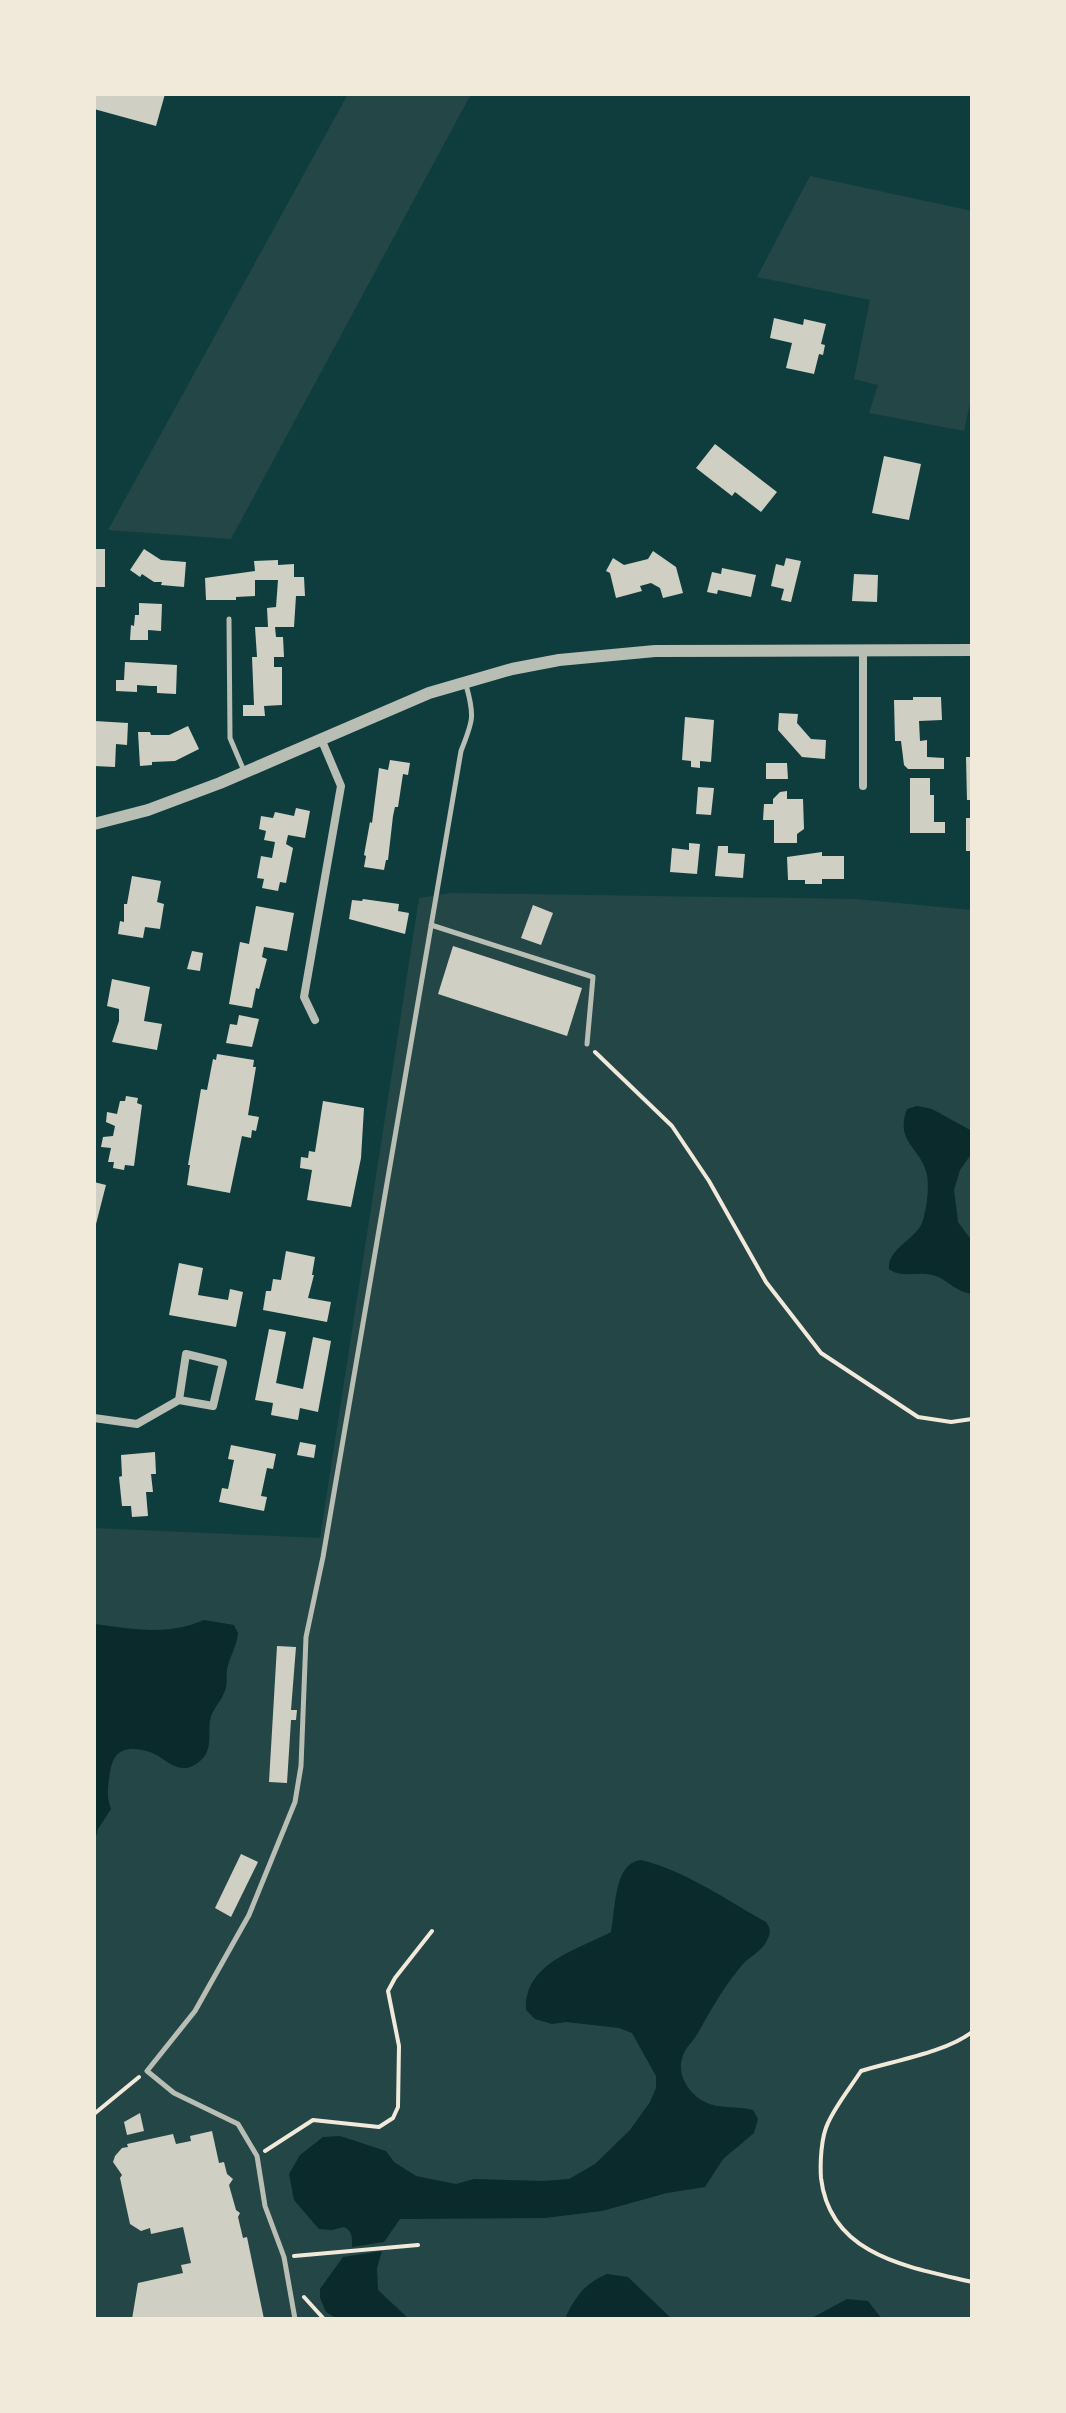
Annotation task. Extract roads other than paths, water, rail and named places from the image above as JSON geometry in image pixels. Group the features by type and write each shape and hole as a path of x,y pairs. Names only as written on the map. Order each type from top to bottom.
{"street":[{"path":"863,650 863,786"},
{"path":"94,824 148,810 322,741 429,693 466,681 559,660 655,651 972,650"},
{"path":"315,1020 304,997 341,786 322,741"},
{"path":"94,1418 137,1424 179,1400 213,1406 223,1363 186,1354 179,1400"}],"lane":[{"path":"229,619 230,738 245,772"},
{"path":"295,2319 284,2257 265,2206 257,2156 238,2124 174,2093 147,2071 195,2011 249,1915 295,1802 301,1766 306,1637 323,1557 461,751 471,725 473,706 466,681"},
{"path":"431,925 593,977 587,1044"}]}
